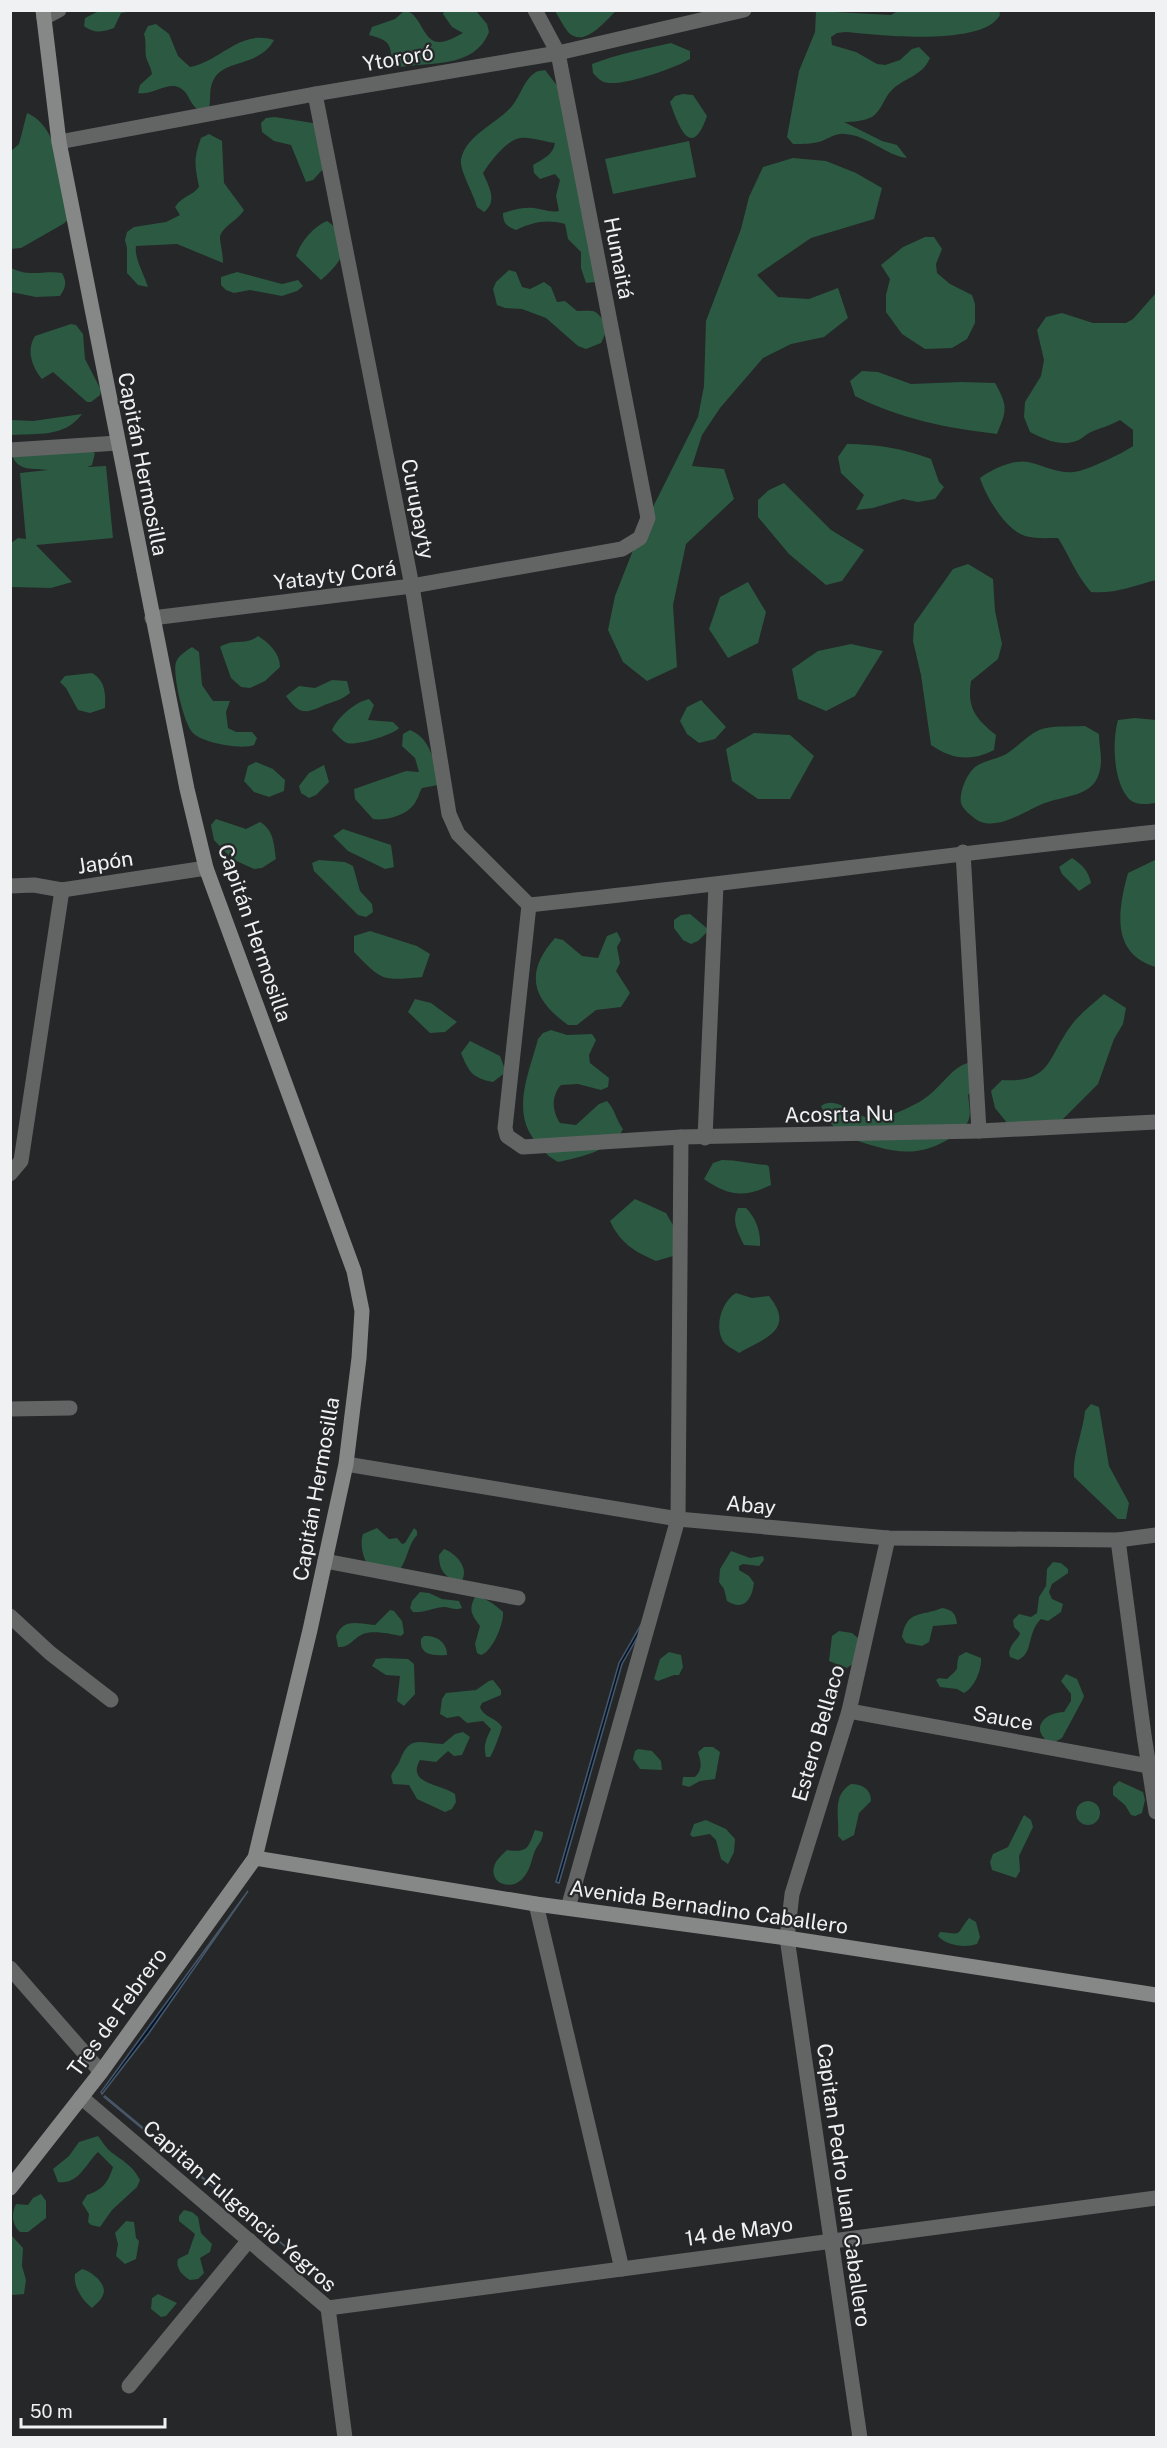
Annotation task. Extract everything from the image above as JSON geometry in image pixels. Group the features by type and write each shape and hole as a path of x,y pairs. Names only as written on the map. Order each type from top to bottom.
{"street":[{"path":"43,14 59,10"},
{"name":"Humaitá","path":"536,10 558,53 648,518"},
{"name":"Ytororó","path":"59,142 315,94 558,53 744,10"},
{"name":"Capitán Hermosilla","path":"43,14 59,142 152,618 182,766 206,868 354,1271 362,1311 359,1358 346,1464 255,1858"},
{"name":"Curupayty","path":"315,94 412,586 449,814 459,834 529,905"},
{"path":"10,450 118,443"},
{"name":"Yatayty Corá","path":"152,618 412,586 622,549 640,538 648,518"},
{"path":"529,905 716,885 963,852 1156,832"},
{"path":"963,852 980,1131"},
{"name":"Japón","path":"10,886 34,885 62,890 206,868"},
{"path":"705,1138 716,885"},
{"path":"10,1174 21,1161 62,890"},
{"name":"Acosrta Nu","path":"529,905 505,1128 507,1136 523,1147 681,1137 980,1131 1156,1122"},
{"path":"568,1908 678,1520 681,1137"},
{"path":"10,1409 70,1408"},
{"name":"Abay","path":"346,1464 678,1520 888,1539 1118,1540 1156,1535"},
{"name":"Estero Bellaco","path":"787,1938 792,1894 849,1711 888,1539"},
{"path":"1118,1540 1150,1735 1149,1766 1156,1812"},
{"path":"325,1561 518,1598"},
{"path":"10,1616 50,1653 111,1700"},
{"name":"Sauce","path":"849,1711 1149,1766"},
{"name":"Avenida Bernadino Caballero","path":"255,1858 536,1904 787,1938 1156,1995"},
{"name":"Tres de Febrero","path":"10,2188 101,2072 255,1858"},
{"path":"536,1904 622,2269"},
{"name":"Capitan Pedro Juan Caballero","path":"787,1938 860,2438"},
{"path":"13,1977 101,2072"},
{"name":"Capitan Fulgencio Yegros","path":"81,2097 328,2308 345,2438"},
{"name":"14 de Mayo","path":"328,2308 1156,2198"},
{"path":"129,2386 249,2240"}],"green space":[{"path":"101,10 133,11 121,13 114,28 95,31 84,26 85,18"},
{"path":"999,10 1000,15 990,25 973,32 952,35 928,37 846,32 837,33 831,37 832,45 856,52 877,64 885,65 900,60 912,49 919,47 930,58 918,73 891,91 872,117 844,122 882,141 897,145 907,158 853,135 839,134 819,142 800,144 793,144 787,137 799,71 815,32 816,11 891,15 898,11"},
{"path":"404,11 414,16 429,38 434,41 446,41 463,33 452,27 443,14 444,11 476,11 487,24 489,32 473,53 461,58 449,62 395,68 387,43 369,35 372,27 395,19"},
{"path":"555,11 616,11 594,32 581,37 568,32"},
{"path":"156,24 169,34 178,56 190,67 201,64 241,42 262,38 274,40 260,55 233,65 218,74 212,84 209,109 202,112 194,106 184,90 175,86 138,93 140,85 152,74 146,57 144,34 148,26"},
{"path":"671,43 690,51 690,59 661,72 622,82 604,82 593,73 592,64"},
{"path":"545,70 559,88 596,282 586,283 581,268 581,252 568,239 565,224 540,222 516,230 504,222 503,213 522,208 559,211 556,196 560,180 555,174 540,179 534,173 533,165 550,154 555,143 521,138 510,142 499,152 483,173 490,189 491,199 491,203 484,212 477,207 462,169 461,159 469,143 512,106 532,75 537,71"},
{"path":"693,95 707,116 701,130 696,136 690,138 681,129 670,102 675,96"},
{"path":"27,113 38,120 54,144 69,219 21,248 10,249 10,152 19,144"},
{"path":"275,117 319,124 335,156 313,180 306,182 291,145 274,141 262,132 261,123 266,118"},
{"path":"209,134 222,141 224,183 244,210 221,235 223,263 177,244 136,246 138,261 148,287 138,285 127,273 125,240 127,232 134,227 166,222 180,215 175,207 199,187 196,157 201,138"},
{"path":"689,141 696,177 613,194 605,159"},
{"path":"793,158 826,161 856,173 882,188 874,219 811,238 757,275 778,297 809,299 838,288 848,318 824,337 791,344 763,358 720,408 702,435 692,466 724,469 734,499 686,544 673,605 677,667 647,681 623,662 608,630 615,596 639,535 698,417 704,386 706,321 741,229 749,197 763,167"},
{"path":"327,221 342,236 344,251 336,265 321,280 296,256 308,235"},
{"path":"925,237 934,237 942,249 936,264 937,273 950,284 972,295 975,304 975,323 967,339 952,348 925,349 902,334 886,312 886,295 890,279 881,265 903,247"},
{"path":"10,267 29,273 62,273 65,282 64,290 60,296 36,297 11,292"},
{"path":"509,270 516,272 522,287 530,289 544,282 551,287 557,302 565,301 577,311 593,311 598,314 609,326 601,343 586,349 578,346 546,318 522,309 497,305 493,289 496,282"},
{"path":"237,272 282,284 298,280 303,286 297,291 282,296 250,290 234,293 221,285 221,277"},
{"path":"1156,293 1156,580 1116,591 1091,592 1058,538 1033,538 1018,533 998,512 980,478 990,471 1022,461 1062,472 1080,471 1133,446 1133,430 1120,420 1070,443 1046,440 1030,432 1024,417 1025,402 1041,376 1044,360 1037,330 1046,317 1062,313 1093,323 1126,323 1133,319"},
{"path":"71,324 76,325 83,334 85,359 101,390 100,395 91,402 87,402 53,372 42,379 31,358 32,341 35,336"},
{"path":"862,371 878,372 911,384 995,383 1005,408 997,434 960,429 907,417 872,404 855,396 850,381"},
{"path":"82,414 75,422 59,431 11,435 11,420 33,421"},
{"path":"847,444 890,448 931,459 939,482 944,487 935,499 918,502 903,499 873,508 856,510 864,495 841,473 838,457"},
{"path":"87,450 95,453 92,465 87,467 106,466 113,538 36,545 72,582 51,588 12,587 11,543 18,538 26,539 20,473 48,470 22,467 12,455"},
{"path":"784,483 831,530 864,550 842,581 826,585 789,554 758,517 758,500 769,490"},
{"path":"968,564 993,579 995,611 1002,644 998,659 971,681 970,690 974,712 996,735 994,750 977,756 961,757 946,753 931,745 921,675 913,641 914,624 953,569"},
{"path":"748,582 766,612 758,643 728,658 709,629 720,597"},
{"path":"258,636 273,649 280,662 280,667 265,681 250,688 241,687 231,678 220,647 225,644 249,641"},
{"path":"851,644 883,651 855,696 826,711 798,699 792,669 818,651"},
{"path":"192,647 199,652 202,685 213,701 230,701 226,712 228,728 236,732 252,732 257,738 254,745 240,747 213,743 193,733 186,720 180,699 175,668 179,657"},
{"path":"92,673 100,679 104,688 105,708 90,713 78,710 66,688 60,682 65,676"},
{"path":"332,680 347,681 350,693 314,710 300,710 286,696 299,686 315,688"},
{"path":"369,699 374,705 368,720 393,722 399,728 382,737 352,744 345,742 332,730 343,715"},
{"path":"701,700 726,727 715,739 699,743 687,734 680,721 687,707"},
{"path":"1135,718 1156,720 1156,803 1139,804 1129,799 1117,772 1115,739 1118,720"},
{"path":"1085,726 1099,734 1101,754 1099,773 1089,788 1045,803 999,823 981,822 963,807 962,790 968,776 982,763 1007,753 1044,728"},
{"path":"410,730 423,739 428,746 434,761 438,785 422,788 413,806 403,813 391,818 373,819 355,799 354,789 406,771 419,772 415,758 402,746 403,734"},
{"path":"754,733 790,735 814,756 790,799 758,799 732,781 726,749"},
{"path":"256,762 273,769 285,780 284,791 269,797 254,792 244,781 248,766"},
{"path":"324,765 329,782 316,795 309,798 301,793 299,786 309,773"},
{"path":"216,819 246,829 260,822 265,825 274,843 276,859 262,868 254,869 232,859 214,840 211,825"},
{"path":"343,829 391,845 394,867 385,869 348,851 333,836"},
{"path":"1072,858 1084,868 1091,883 1079,891 1062,874 1059,867"},
{"path":"319,860 345,862 353,866 360,891 372,904 373,912 366,917 358,915 314,871 312,863"},
{"path":"1155,860 1156,967 1141,961 1131,952 1124,941 1120,915 1128,873"},
{"path":"690,914 709,930 698,941 691,944 683,940 674,928 674,920 681,915"},
{"path":"370,931 417,946 430,954 422,977 390,978 377,974 371,969 354,952 354,936"},
{"path":"617,932 621,940 617,947 620,963 616,971 630,993 621,1007 596,1010 577,1025 568,1025 546,1005 536,985 536,974 545,951 555,938 563,940 582,956 598,958 607,936"},
{"path":"1104,994 1126,1008 1123,1024 1114,1039 1098,1084 1063,1119 1048,1129 1032,1136 1016,1134 995,1108 991,1091 1002,1080 1030,1077 1046,1067 1074,1022"},
{"path":"415,999 431,1003 457,1022 445,1032 430,1033 408,1012"},
{"path":"551,1030 567,1035 592,1034 596,1040 589,1055 590,1063 609,1078 608,1087 601,1090 578,1084 561,1085 554,1104 555,1114 560,1123 576,1125 599,1104 607,1101 623,1129 604,1148 558,1162 544,1151 529,1131 524,1119 523,1106 524,1092 538,1039 543,1033"},
{"path":"470,1041 500,1056 506,1072 493,1082 472,1073 461,1053"},
{"path":"971,1062 979,1083 968,1095 970,1114 967,1123 952,1137 925,1149 900,1151 846,1137 831,1124 821,1106 835,1103 864,1116 881,1118 906,1109 923,1099 958,1067"},
{"path":"722,1160 767,1165 771,1185 753,1192 736,1193 713,1185 704,1179 713,1163"},
{"path":"635,1199 666,1213 684,1244 673,1256 656,1261 648,1258 629,1246 614,1229 610,1221"},
{"path":"738,1208 746,1208 753,1216 759,1230 760,1246 744,1245 735,1222"},
{"path":"736,1293 752,1298 769,1296 777,1308 779,1317 774,1332 739,1353 724,1343 719,1328 723,1308"},
{"path":"1091,1404 1099,1407 1109,1466 1129,1503 1126,1519 1118,1519 1074,1477 1075,1460 1085,1411"},
{"path":"377,1528 389,1539 397,1538 402,1544 414,1528 417,1531 398,1572 367,1563 365,1560 363,1534"},
{"path":"444,1549 461,1562 464,1572 461,1582 447,1576 442,1570 439,1555"},
{"path":"731,1551 750,1558 763,1556 764,1560 759,1566 743,1564 739,1566 739,1570 749,1576 754,1583 749,1599 738,1605 727,1601 724,1589 719,1582 720,1569"},
{"path":"1053,1562 1061,1563 1068,1569 1068,1573 1052,1584 1049,1592 1052,1599 1063,1604 1061,1612 1048,1621 1041,1619 1033,1631 1023,1657 1018,1660 1010,1657 1010,1649 1020,1633 1014,1627 1013,1620 1019,1614 1031,1617 1037,1613 1039,1597 1046,1586 1047,1569"},
{"path":"420,1592 442,1599 459,1601 462,1608 443,1607 413,1612 410,1608 412,1601"},
{"path":"475,1597 487,1600 503,1612 502,1623 496,1637 489,1649 481,1655 477,1653 475,1644 480,1626 472,1612"},
{"path":"942,1608 953,1613 957,1624 933,1626 929,1642 922,1646 906,1643 902,1637 904,1628 911,1618"},
{"path":"390,1610 394,1611 402,1621 404,1633 401,1636 372,1632 360,1636 346,1646 338,1647 336,1636 343,1626 352,1623 375,1625"},
{"path":"839,1631 852,1633 858,1638 854,1663 847,1668 829,1661 832,1636"},
{"path":"424,1636 440,1640 447,1650 447,1655 432,1655 425,1651 421,1644"},
{"path":"669,1652 681,1655 683,1667 679,1675 658,1681 654,1679 660,1659"},
{"path":"966,1652 981,1658 979,1673 974,1683 964,1693 957,1689 940,1687 936,1680 947,1679 952,1675 957,1670 959,1656"},
{"path":"376,1659 408,1659 414,1664 415,1694 404,1706 397,1701 400,1676 386,1675 372,1666"},
{"path":"1066,1674 1077,1679 1084,1696 1062,1738 1055,1742 1047,1741 1042,1735 1040,1725 1052,1714 1064,1712 1071,1701 1071,1694 1061,1681"},
{"path":"493,1680 501,1690 501,1695 482,1703 480,1707 502,1727 490,1757 486,1757 486,1743 491,1729 483,1721 467,1723 459,1716 447,1718 440,1714 442,1699 446,1693 476,1690"},
{"path":"463,1732 470,1737 462,1755 454,1756 448,1751 436,1762 420,1760 417,1768 421,1779 455,1794 456,1802 452,1809 445,1812 417,1799 409,1785 393,1784 391,1776 404,1752 412,1744 417,1742 443,1744 455,1734"},
{"path":"704,1747 713,1747 720,1752 715,1779 700,1781 689,1787 682,1785 683,1777 695,1777 699,1771 698,1752"},
{"path":"638,1749 652,1751 661,1761 662,1770 640,1769 633,1759"},
{"path":"1119,1781 1143,1792 1145,1800 1142,1813 1131,1815 1125,1805 1113,1795 1113,1787"},
{"path":"851,1784 865,1788 871,1801 859,1813 854,1835 843,1841 838,1836 838,1807 841,1795"},
{"path":"1088,1801 1097,1804 1100,1813 1097,1822 1088,1825 1079,1822 1076,1813 1079,1804"},
{"path":"1024,1815 1031,1820 1033,1827 1019,1856 1020,1871 1016,1878 992,1870 990,1862 993,1854 1008,1847"},
{"path":"706,1820 726,1829 735,1839 734,1852 728,1864 721,1859 716,1840 710,1834 693,1837 690,1835 694,1824"},
{"path":"535,1830 543,1832 543,1835 523,1878 507,1885 497,1880 493,1871 497,1860 507,1850 520,1851 527,1847"},
{"path":"969,1918 976,1922 980,1937 977,1944 956,1945 938,1936 940,1932 958,1933"},
{"path":"98,2136 109,2150 131,2167 140,2180 137,2187 112,2210 100,2227 88,2222 89,2214 82,2203 87,2195 104,2185 113,2167 98,2152 81,2173 71,2180 58,2182 53,2169 69,2156 79,2142"},
{"path":"41,2194 46,2201 46,2218 28,2232 20,2232 13,2219 16,2204 28,2205 33,2198"},
{"path":"184,2210 198,2217 201,2233 212,2244 210,2252 200,2258 204,2273 198,2279 190,2280 178,2266 178,2259 188,2254 195,2234 179,2221 179,2216"},
{"path":"126,2221 134,2222 136,2238 139,2241 136,2259 125,2264 116,2256 118,2244 115,2233"},
{"path":"12,2236 23,2248 22,2266 26,2280 24,2294 13,2295 11,2293"},
{"path":"82,2269 98,2279 104,2288 102,2297 92,2308 82,2297 75,2283 75,2274"},
{"path":"158,2294 177,2303 166,2316 161,2317 151,2309 152,2298"}],"water":[{"path":"642,1623 645,1624 622,1664 559,1883 556,1882 619,1663"},
{"path":"248,1891 149,2033 102,2094 101,2092"},
{"path":"105,2096 333,2286 104,2097"}]}
